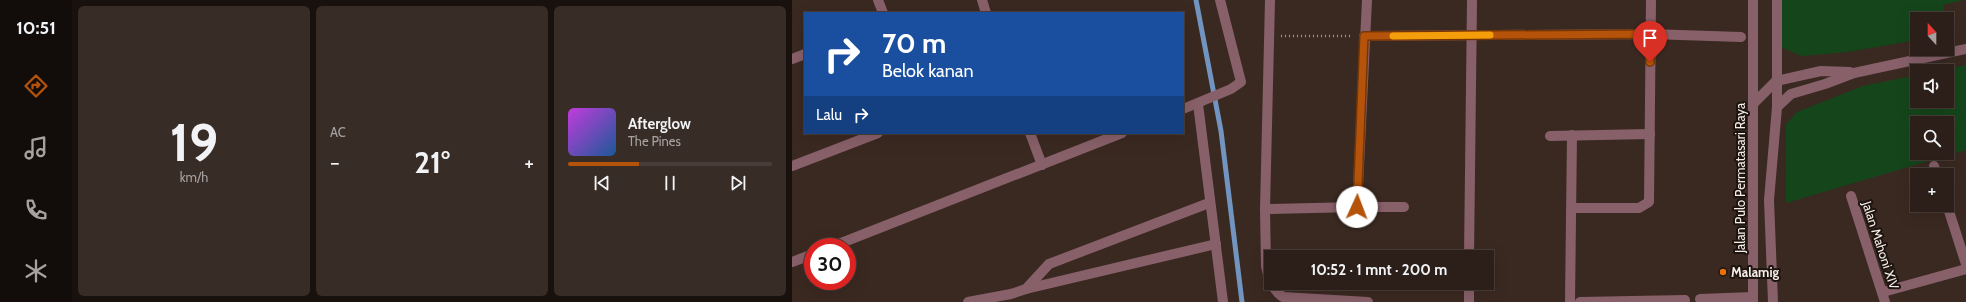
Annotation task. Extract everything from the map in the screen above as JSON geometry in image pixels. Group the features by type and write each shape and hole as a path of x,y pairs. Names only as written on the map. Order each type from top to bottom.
{"street":[{"path":"878,0 883,12"},
{"path":"982,0 986,12"},
{"path":"1184,109 1231,89 1239,85 1241,81 1220,0"},
{"path":"1270,0 1265,209 1266,266 1270,283 1280,295 1286,298 1368,302"},
{"path":"1357,207 1364,36 1367,0"},
{"path":"1469,250 1472,0"},
{"path":"1572,208 1640,208 1649,202 1651,0"},
{"name":"Jalan Pulo Permatasari Raya","path":"1753,0 1753,300"},
{"path":"1773,302 1769,200 1777,107 1777,0"},
{"path":"1364,36 1650,34 1741,37"},
{"path":"1777,107 1791,94 1825,84 1854,73 1966,49"},
{"path":"792,58 804,54"},
{"path":"1753,104 1776,81 1821,71 1854,73"},
{"path":"1198,104 1209,203 1224,302"},
{"path":"792,166 875,134"},
{"path":"1030,134 1042,165"},
{"path":"854,238 1120,134"},
{"path":"1550,136 1650,134"},
{"path":"1570,302 1572,136"},
{"name":"Jalan Mahoni XIV","path":"1851,196 1884,297"},
{"path":"1026,289 1049,264 1209,203"},
{"path":"1265,209 1357,207 1404,208"},
{"path":"1950,212 1962,239 1966,264"},
{"path":"968,302 1011,294 1026,289 1216,244"},
{"path":"792,262 804,257"},
{"path":"1884,297 1966,269"},
{"path":"1469,290 1469,302"},
{"path":"1700,299 1753,300"},
{"path":"1580,302 1685,300"}],"path":[{"path":"1270,36 1364,36"}],"green space":[{"path":"1778,0 1964,0 1943,5 1944,12 1910,12 1910,41 1848,52 1802,56 1778,46"},
{"path":"1966,65 1966,150 1954,154 1954,116 1910,116 1910,160 1932,160 1786,203 1786,124 1797,112 1863,86 1910,76 1910,108 1954,108 1954,67"}],"waterway":[{"path":"1196,0 1221,131 1242,302"}],"slow traffic":[{"path":"1393,36 1490,35"}],"place":[{"name":"Malamig","path":"1723,272"}],"route":[{"path":"1357,207 1364,36 1650,34 1650,62"}]}
